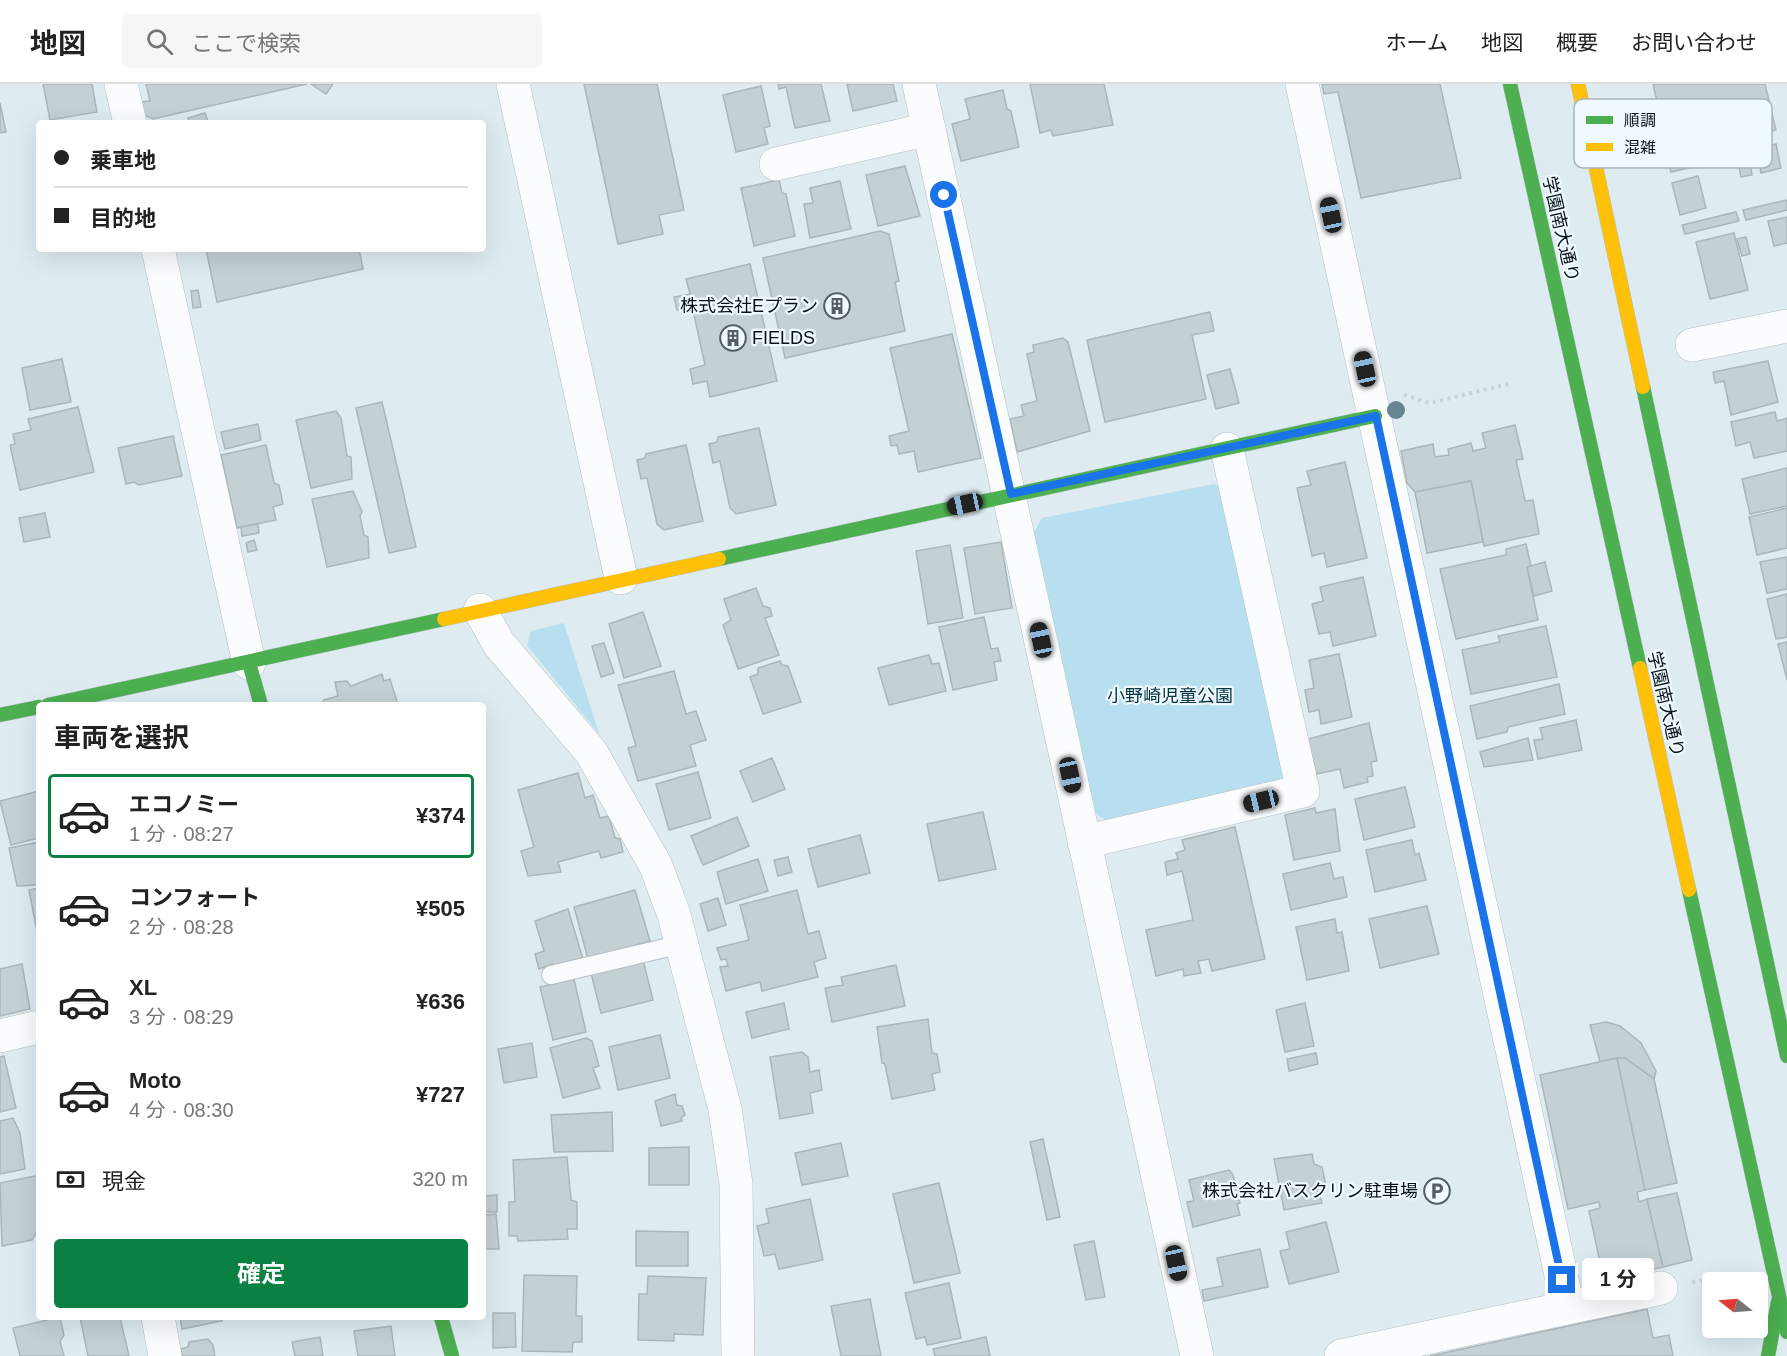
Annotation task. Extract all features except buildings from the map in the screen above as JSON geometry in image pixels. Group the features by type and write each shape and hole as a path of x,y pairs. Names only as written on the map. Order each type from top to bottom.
{"main road":[{"name":"学園南大通り","path":"1510,84 1787,1332"},
{"path":"1578,84 1581,99"},
{"path":"1596,168 1787,1056"},
{"path":"62,702 249,663 621,578 1376,416"},
{"path":"249,663 260,702"},
{"path":"0,715 36,708"},
{"path":"1768,1356 1779,1294"},
{"path":"442,1320 452,1356"}],"street":[{"path":"121,84 129,120"},
{"path":"513,84 621,578"},
{"path":"920,84 1197,1356"},
{"path":"1302,84 1568,1307"},
{"path":"776,164 929,129"},
{"path":"159,252 249,663"},
{"path":"1692,345 1787,326"},
{"path":"1084,842 1304,791 1227,448"},
{"path":"480,610 499,644 597,762 656,866 682,944 725,1109 736,1184 738,1356"},
{"path":"0,1036 36,1028"},
{"path":"1341,1356 1661,1288"},
{"path":"159,1320 165,1356"}],"lane":[{"path":"550,975 682,944"}],"path":[{"path":"1401,393 1430,403 1514,383"}],"green space":[{"name":"小野崎児童公園","path":"1214,484 1225,490 1287,769 1276,785 1113,825 1096,814 1034,532 1042,518"},
{"path":"564,623 599,734 527,645 531,631"}],"traffic: fast":[{"path":"1510,84 1640,668"},
{"path":"1643,387 1787,1056"},
{"path":"719,559 1375,416"},
{"path":"62,702 444,619"},
{"path":"249,663 260,702"},
{"path":"0,715 36,708"},
{"path":"1689,890 1787,1332"},
{"path":"1768,1356 1778,1302"},
{"path":"442,1320 452,1356"}],"traffic: slow":[{"path":"1578,84 1581,99"},
{"path":"1596,168 1643,387"},
{"path":"444,619 719,559"},
{"path":"1640,668 1689,890"}],"place":[{"name":"株式会社Eプラン","path":"837,306"},
{"name":"FIELDS","path":"733,338"},
{"name":"株式会社バスクリン駐車場","path":"1437,1191"}],"route":[{"path":"944,195 1011,494 1376,416 1562,1280"}]}
